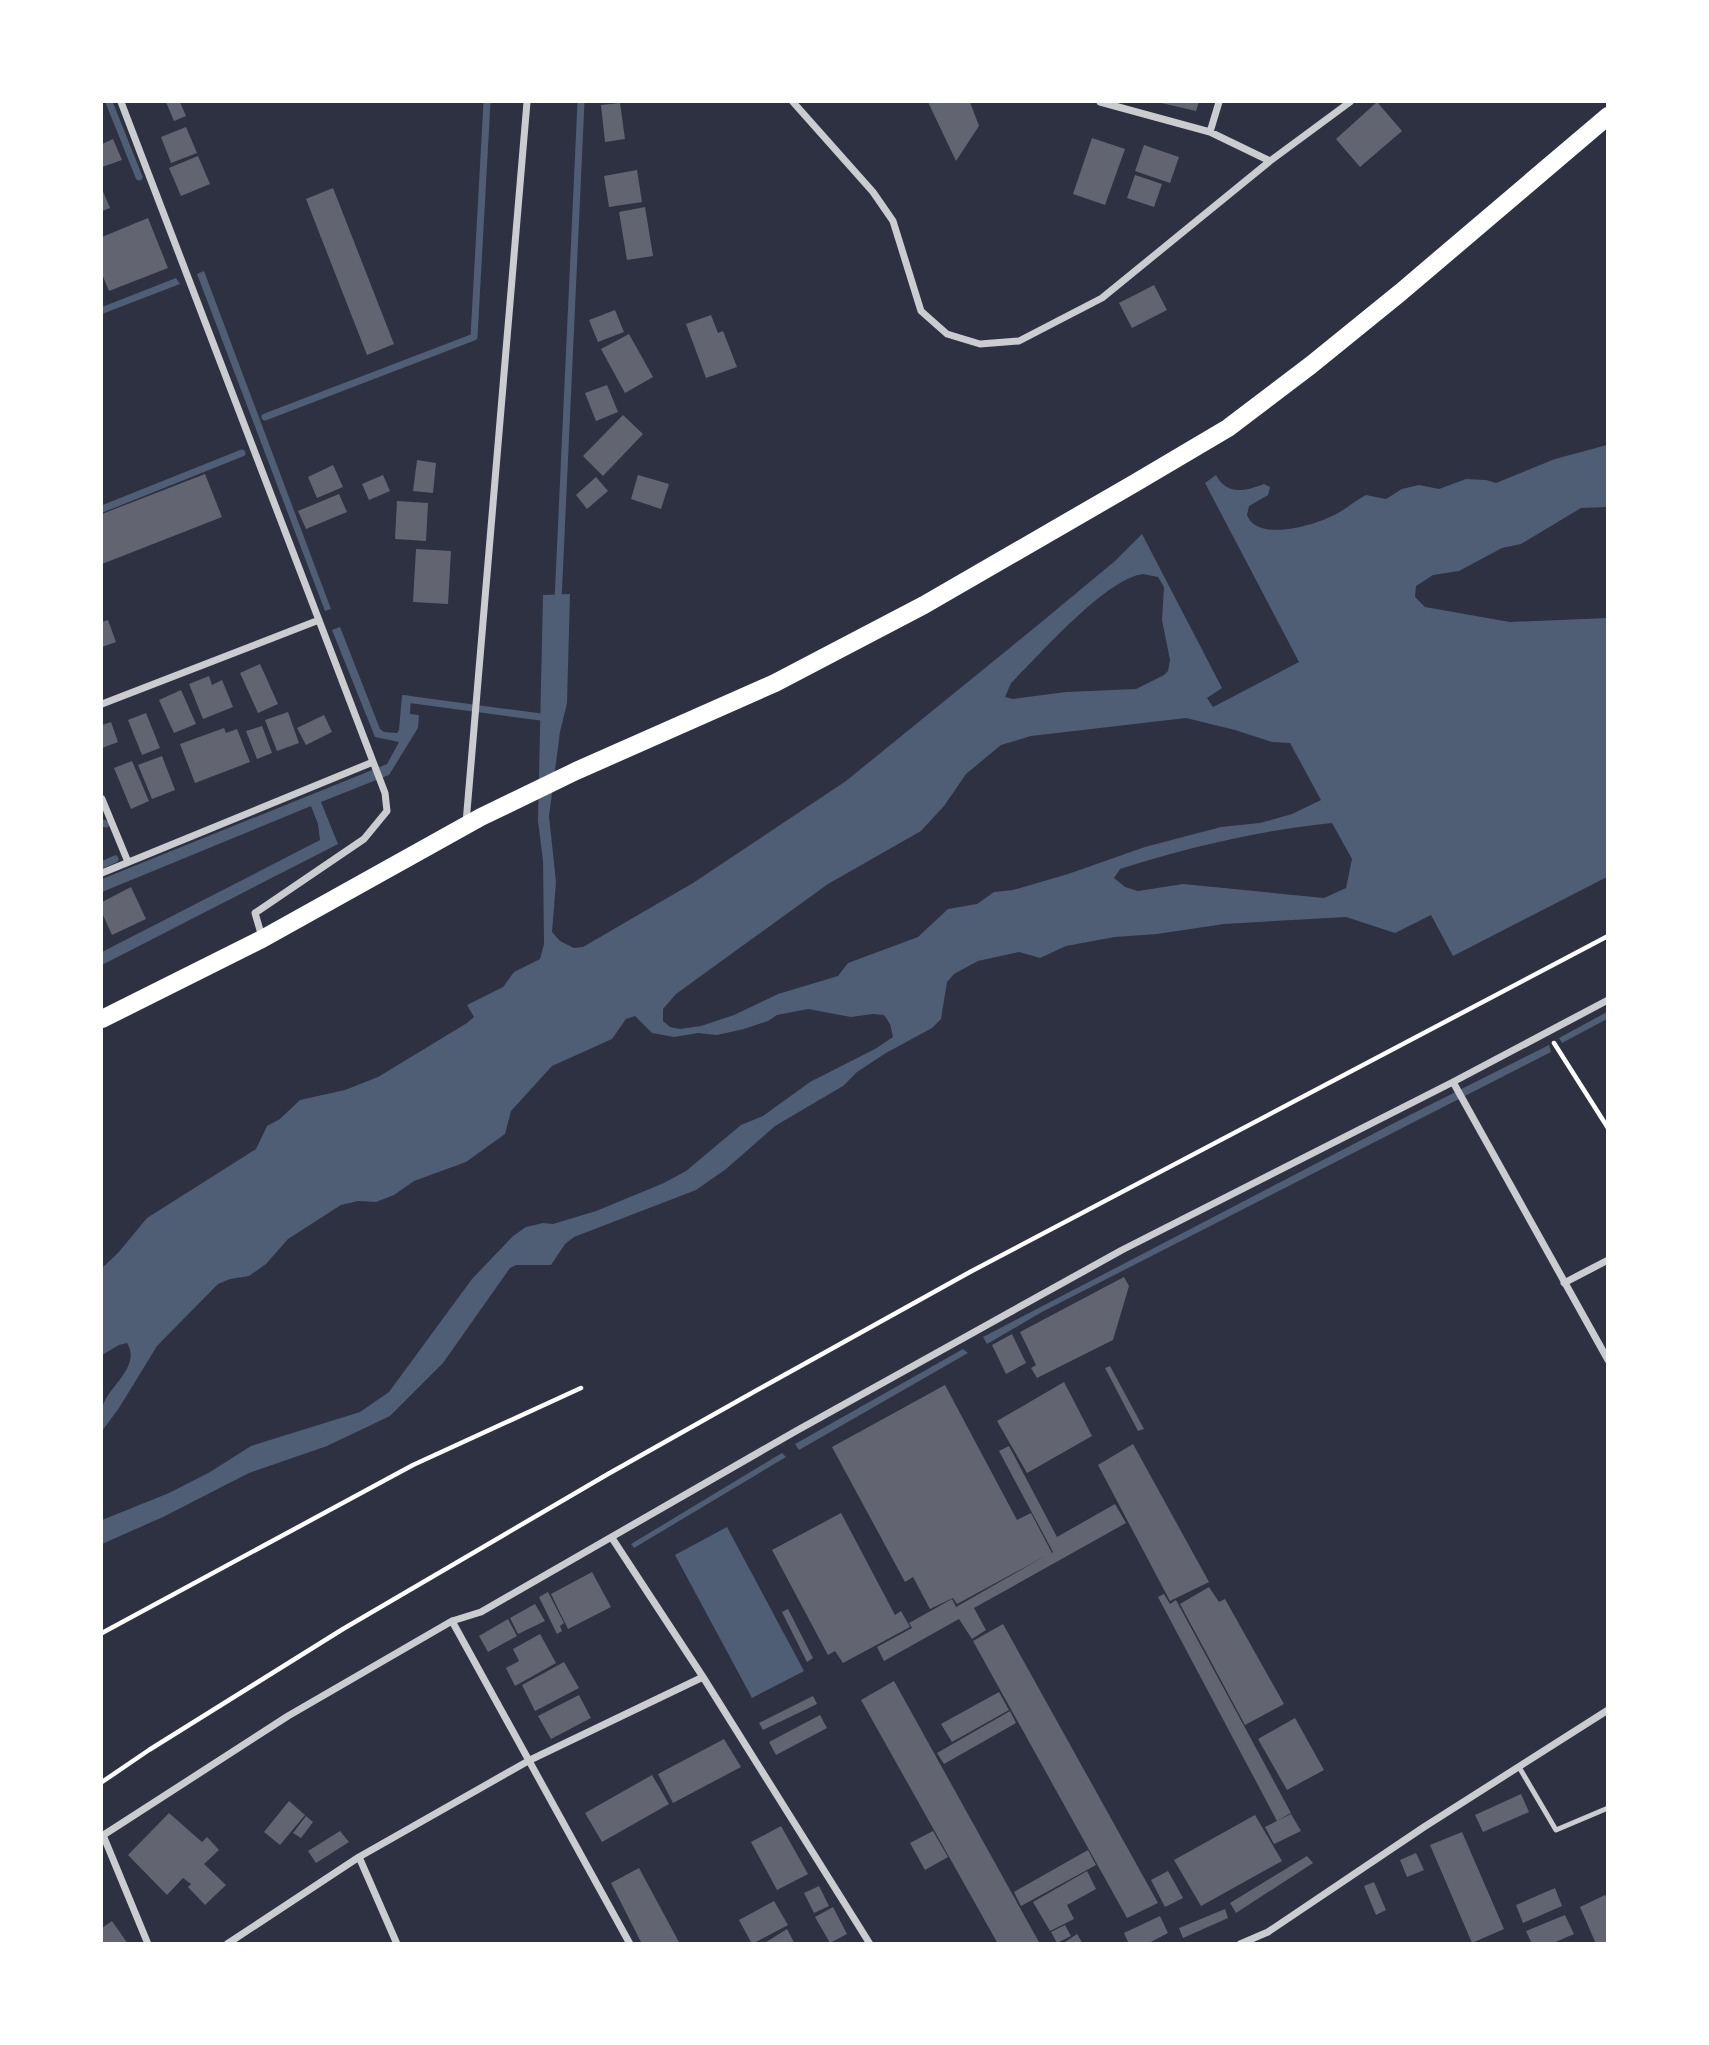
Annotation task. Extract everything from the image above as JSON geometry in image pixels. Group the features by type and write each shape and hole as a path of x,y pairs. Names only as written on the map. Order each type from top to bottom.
{"main road":[{"path":"102,1019 262,939 474,821 576,771 775,683 924,605 1228,428 1401,292 1608,116"}],"street":[{"path":"121,102 385,793 387,811 364,839 255,913 262,939"},
{"path":"474,821 527,102"},
{"path":"793,102 873,192 893,221 921,311 947,334 980,344 1019,341 1102,298 1270,161 1350,102"},
{"path":"1100,102 1210,132 1270,161"},
{"path":"1210,132 1219,102"},
{"path":"102,704 319,620"},
{"path":"102,873 373,762"},
{"path":"102,799 128,862"},
{"path":"148,1944 102,1836 288,1716 452,1621 481,1612 796,1431 1122,1250 1608,1000"},
{"path":"1453,1082 1608,1360"},
{"path":"1564,1283 1608,1260"},
{"path":"612,1538 703,1677 870,1944"},
{"path":"452,1621 630,1944"},
{"path":"228,1944 359,1857 530,1760 703,1677"},
{"path":"1240,1944 1268,1932 1424,1827 1608,1710"},
{"path":"359,1857 397,1944"}],"lane":[{"path":"1519,1767 1556,1830 1608,1808"}],"path":[{"path":"102,1782 343,1629 736,1402 971,1272 1608,936"},
{"path":"1547,1031 1608,1128"},
{"path":"102,1633 413,1465 581,1388"}],"water":[{"path":"204,271 331,609 325,611 197,274"},
{"path":"176,278 180,284 102,314 102,307"},
{"path":"1607,445 1607,507 1581,508 1521,544 1502,548 1459,571 1433,575 1416,586 1415,597 1425,607 1510,622 1607,618 1607,877 1453,956 1431,915 1395,933 1346,917 1224,924 1115,937 1066,946 1040,958 1019,952 978,961 954,974 947,982 941,1019 932,1028 886,1053 857,1072 843,1086 775,1126 726,1169 696,1190 574,1237 565,1244 551,1265 516,1265 510,1268 443,1363 390,1416 327,1446 249,1473 163,1517 102,1544 102,1520 169,1493 210,1472 251,1446 360,1412 389,1392 472,1279 513,1236 526,1227 553,1224 596,1211 664,1183 686,1171 741,1125 763,1116 810,1082 893,1037 890,1024 884,1015 851,1017 808,1009 777,1015 744,1029 717,1035 698,1033 674,1037 652,1033 635,1016 626,1019 612,1039 552,1066 511,1111 505,1134 466,1162 414,1181 394,1195 376,1202 358,1201 341,1205 288,1239 266,1264 249,1276 218,1284 157,1346 102,1431 102,1409 127,1369 130,1352 127,1343 102,1355 102,1268 147,1218 256,1149 267,1126 280,1119 300,1100 345,1090 378,1077 467,1023 474,1017 467,1005 503,987 514,972 540,959 544,944 543,861 538,821 543,595 570,594 567,703 560,732 549,816 556,882 552,932 560,941 574,948 583,947 693,883 846,781 1115,561 1142,534 1222,688 1207,698 1213,707 1299,662 1205,483 1216,475 1220,482 1231,489 1244,490 1264,484 1270,487 1268,495 1249,506 1247,515 1253,523 1262,528 1275,530 1303,526 1328,518 1366,495 1386,499 1402,489 1419,485 1439,489 1466,479 1496,483 1555,459","holes":["1143,574 1158,577 1164,587 1162,620 1170,660 1168,671 1164,675 1136,689 1066,692 1013,699 1005,697 1011,683 1092,603 1110,589","1186,718 1272,742 1290,743 1321,800 1292,814 1260,823 1221,827 1145,847 1013,890 994,892 977,904 948,909 918,937 848,963 838,976 778,994 734,1015 701,1026 680,1029 670,1027 663,1021 663,1009 676,994 828,884 921,831 944,806 966,774 1001,745 1031,736","1332,823 1352,859 1346,888 1324,898 1183,884 1138,891 1125,887 1114,878 1120,869 1172,854 1225,840"]},
{"path":"340,627 380,729 397,733 399,730 402,695 411,696 410,714 419,715 418,728 389,775 321,802 338,844 102,965 102,952 320,840 318,824 311,806 102,892 102,879 387,764 399,742 375,737 332,630"},
{"path":"1607,1012 1607,1019 1562,1043 1559,1038"},
{"path":"1549,1045 1551,1052 1042,1312 987,1344 983,1337 1398,1121"},
{"path":"963,1349 968,1353 799,1450 795,1444"},
{"path":"782,1453 786,1457 634,1548 631,1544"},
{"path":"727,1527 804,1671 752,1698 675,1555"}],"building":[{"path":"166,102 180,102 186,116 174,121"},
{"path":"928,102 970,102 979,126 956,161"},
{"path":"1157,102 1199,102 1196,111"},
{"path":"1377,102 1402,131 1360,167 1336,139"},
{"path":"620,103 625,139 605,142 601,105"},
{"path":"186,127 197,153 171,163 161,137"},
{"path":"1092,138 1125,149 1105,205 1073,194"},
{"path":"113,139 122,160 102,167 102,144"},
{"path":"1144,145 1179,157 1170,183 1135,171"},
{"path":"198,156 210,184 181,196 169,168"},
{"path":"637,170 642,202 609,207 604,176"},
{"path":"1135,175 1162,184 1154,207 1127,198"},
{"path":"333,188 394,344 367,355 306,199"},
{"path":"102,189 110,208 102,211"},
{"path":"645,207 653,256 627,260 619,212"},
{"path":"148,218 168,268 109,291 102,274 102,237"},
{"path":"1154,285 1167,310 1132,328 1119,303"},
{"path":"615,310 624,332 598,342 589,320"},
{"path":"711,315 718,333 723,331 737,367 706,378 686,324"},
{"path":"629,334 653,377 625,393 601,349"},
{"path":"607,385 618,412 596,421 585,393"},
{"path":"623,415 643,434 603,476 583,456"},
{"path":"417,460 436,463 433,493 413,491"},
{"path":"333,465 343,487 317,498 308,477"},
{"path":"205,474 222,517 102,564 102,514"},
{"path":"383,475 390,491 369,500 362,484"},
{"path":"638,475 669,484 661,509 631,499"},
{"path":"596,477 608,491 587,509 576,495"},
{"path":"339,494 347,512 306,529 298,511"},
{"path":"397,501 428,503 426,541 395,539"},
{"path":"416,549 451,551 448,604 413,602"},
{"path":"108,620 116,642 102,647 102,622"},
{"path":"260,664 278,704 258,713 240,673"},
{"path":"209,676 212,685 222,680 233,707 203,719 189,684"},
{"path":"181,690 196,724 174,733 159,700"},
{"path":"288,712 299,743 277,751 265,720"},
{"path":"146,713 160,748 142,755 128,720"},
{"path":"324,715 332,732 306,745 297,728"},
{"path":"111,722 118,742 102,748 102,725"},
{"path":"262,726 272,753 257,759 246,731"},
{"path":"224,728 226,733 237,729 250,762 195,783 180,744"},
{"path":"162,756 175,790 152,799 138,765"},
{"path":"132,761 149,801 131,809 114,768"},
{"path":"131,887 146,919 112,935 102,913 102,902"},
{"path":"1124,1277 1129,1286 1113,1340 1037,1378 1031,1368 1036,1365 1020,1332"},
{"path":"1012,1334 1026,1363 1006,1374 992,1345"},
{"path":"1110,1366 1144,1429 1138,1431 1105,1368"},
{"path":"1064,1382 1092,1436 1027,1473 997,1421"},
{"path":"945,1385 1017,1520 1031,1513 1052,1553 999,1451 1009,1446 1057,1537 1115,1504 1126,1523 974,1608 986,1630 972,1639 959,1619 884,1661 877,1647 912,1628 909,1623 952,1599 956,1607 1047,1555 957,1604 953,1598 930,1609 913,1577 905,1582 832,1447"},
{"path":"1133,1444 1209,1582 1170,1601 1098,1465"},
{"path":"841,1513 895,1615 901,1611 910,1627 843,1663 835,1651 828,1655 772,1550"},
{"path":"592,1572 611,1607 568,1629 551,1594"},
{"path":"1209,1587 1219,1602 1225,1599 1284,1704 1245,1725 1180,1604"},
{"path":"548,1592 564,1623 560,1626 562,1631 557,1634 539,1597"},
{"path":"1164,1594 1170,1604 1176,1600 1291,1813 1277,1821 1158,1597"},
{"path":"535,1604 545,1621 518,1634 510,1618"},
{"path":"788,1609 813,1658 807,1662 782,1612"},
{"path":"508,1619 517,1636 488,1652 479,1636"},
{"path":"1003,1624 1158,1903 1127,1918 973,1641"},
{"path":"540,1634 556,1663 515,1686 506,1668 519,1661 513,1649"},
{"path":"564,1662 579,1688 535,1711 522,1685"},
{"path":"894,1681 1040,1944 998,1944 861,1700"},
{"path":"999,1692 1009,1710 952,1742 941,1724"},
{"path":"579,1695 591,1718 551,1739 538,1716"},
{"path":"813,1696 817,1704 763,1730 759,1723"},
{"path":"1010,1711 1016,1723 944,1764 937,1753"},
{"path":"820,1715 827,1728 776,1755 769,1742"},
{"path":"1295,1718 1324,1770 1287,1790 1258,1739"},
{"path":"724,1739 741,1767 673,1803 658,1774"},
{"path":"652,1775 669,1804 602,1842 585,1813"},
{"path":"1521,1794 1529,1812 1483,1832 1475,1815"},
{"path":"289,1801 305,1815 280,1845 264,1832"},
{"path":"169,1813 202,1842 207,1837 219,1850 204,1864 226,1885 205,1905 188,1887 191,1884 183,1878 167,1895 128,1855"},
{"path":"1291,1814 1301,1831 1274,1844 1265,1827"},
{"path":"1255,1815 1282,1861 1201,1906 1174,1860"},
{"path":"306,1816 313,1822 301,1838 293,1833"},
{"path":"781,1826 808,1874 777,1890 751,1842"},
{"path":"340,1831 349,1842 316,1863 308,1851"},
{"path":"933,1831 948,1857 925,1870 910,1843"},
{"path":"1462,1832 1504,1929 1472,1943 1430,1845"},
{"path":"1088,1850 1096,1865 1021,1906 1014,1892"},
{"path":"1416,1853 1424,1870 1407,1877 1400,1860"},
{"path":"1307,1856 1313,1863 1236,1913 1230,1903"},
{"path":"639,1868 680,1944 642,1944 611,1883"},
{"path":"1087,1871 1096,1889 1067,1905 1074,1919 1050,1931 1033,1902"},
{"path":"1168,1871 1183,1898 1165,1907 1151,1880"},
{"path":"1374,1882 1386,1910 1376,1915 1364,1886"},
{"path":"819,1886 829,1906 814,1913 804,1893"},
{"path":"1555,1888 1562,1906 1523,1923 1516,1905"},
{"path":"1605,1895 1608,1900 1608,1944 1596,1944 1580,1907"},
{"path":"774,1901 788,1925 752,1944 739,1920"},
{"path":"833,1907 847,1934 830,1943 815,1917"},
{"path":"1225,1909 1228,1918 1183,1938 1179,1928"},
{"path":"1565,1915 1574,1934 1551,1944 1532,1944 1526,1931"},
{"path":"1160,1916 1168,1933 1147,1944 1129,1944 1124,1933"},
{"path":"112,1921 128,1944 102,1944 102,1928"},
{"path":"1065,1925 1071,1936 1057,1943 1051,1932"},
{"path":"787,1929 795,1944 763,1944"},
{"path":"1077,1934 1083,1944 1066,1944 1065,1942"}],"waterway":[{"path":"109,102 139,177"},
{"path":"265,417 474,337 487,102"},
{"path":"558,601 581,102"},
{"path":"102,509 242,453"},
{"path":"406,701 548,718"},
{"path":"102,823 106,824"},
{"path":"102,865 115,859"}]}
